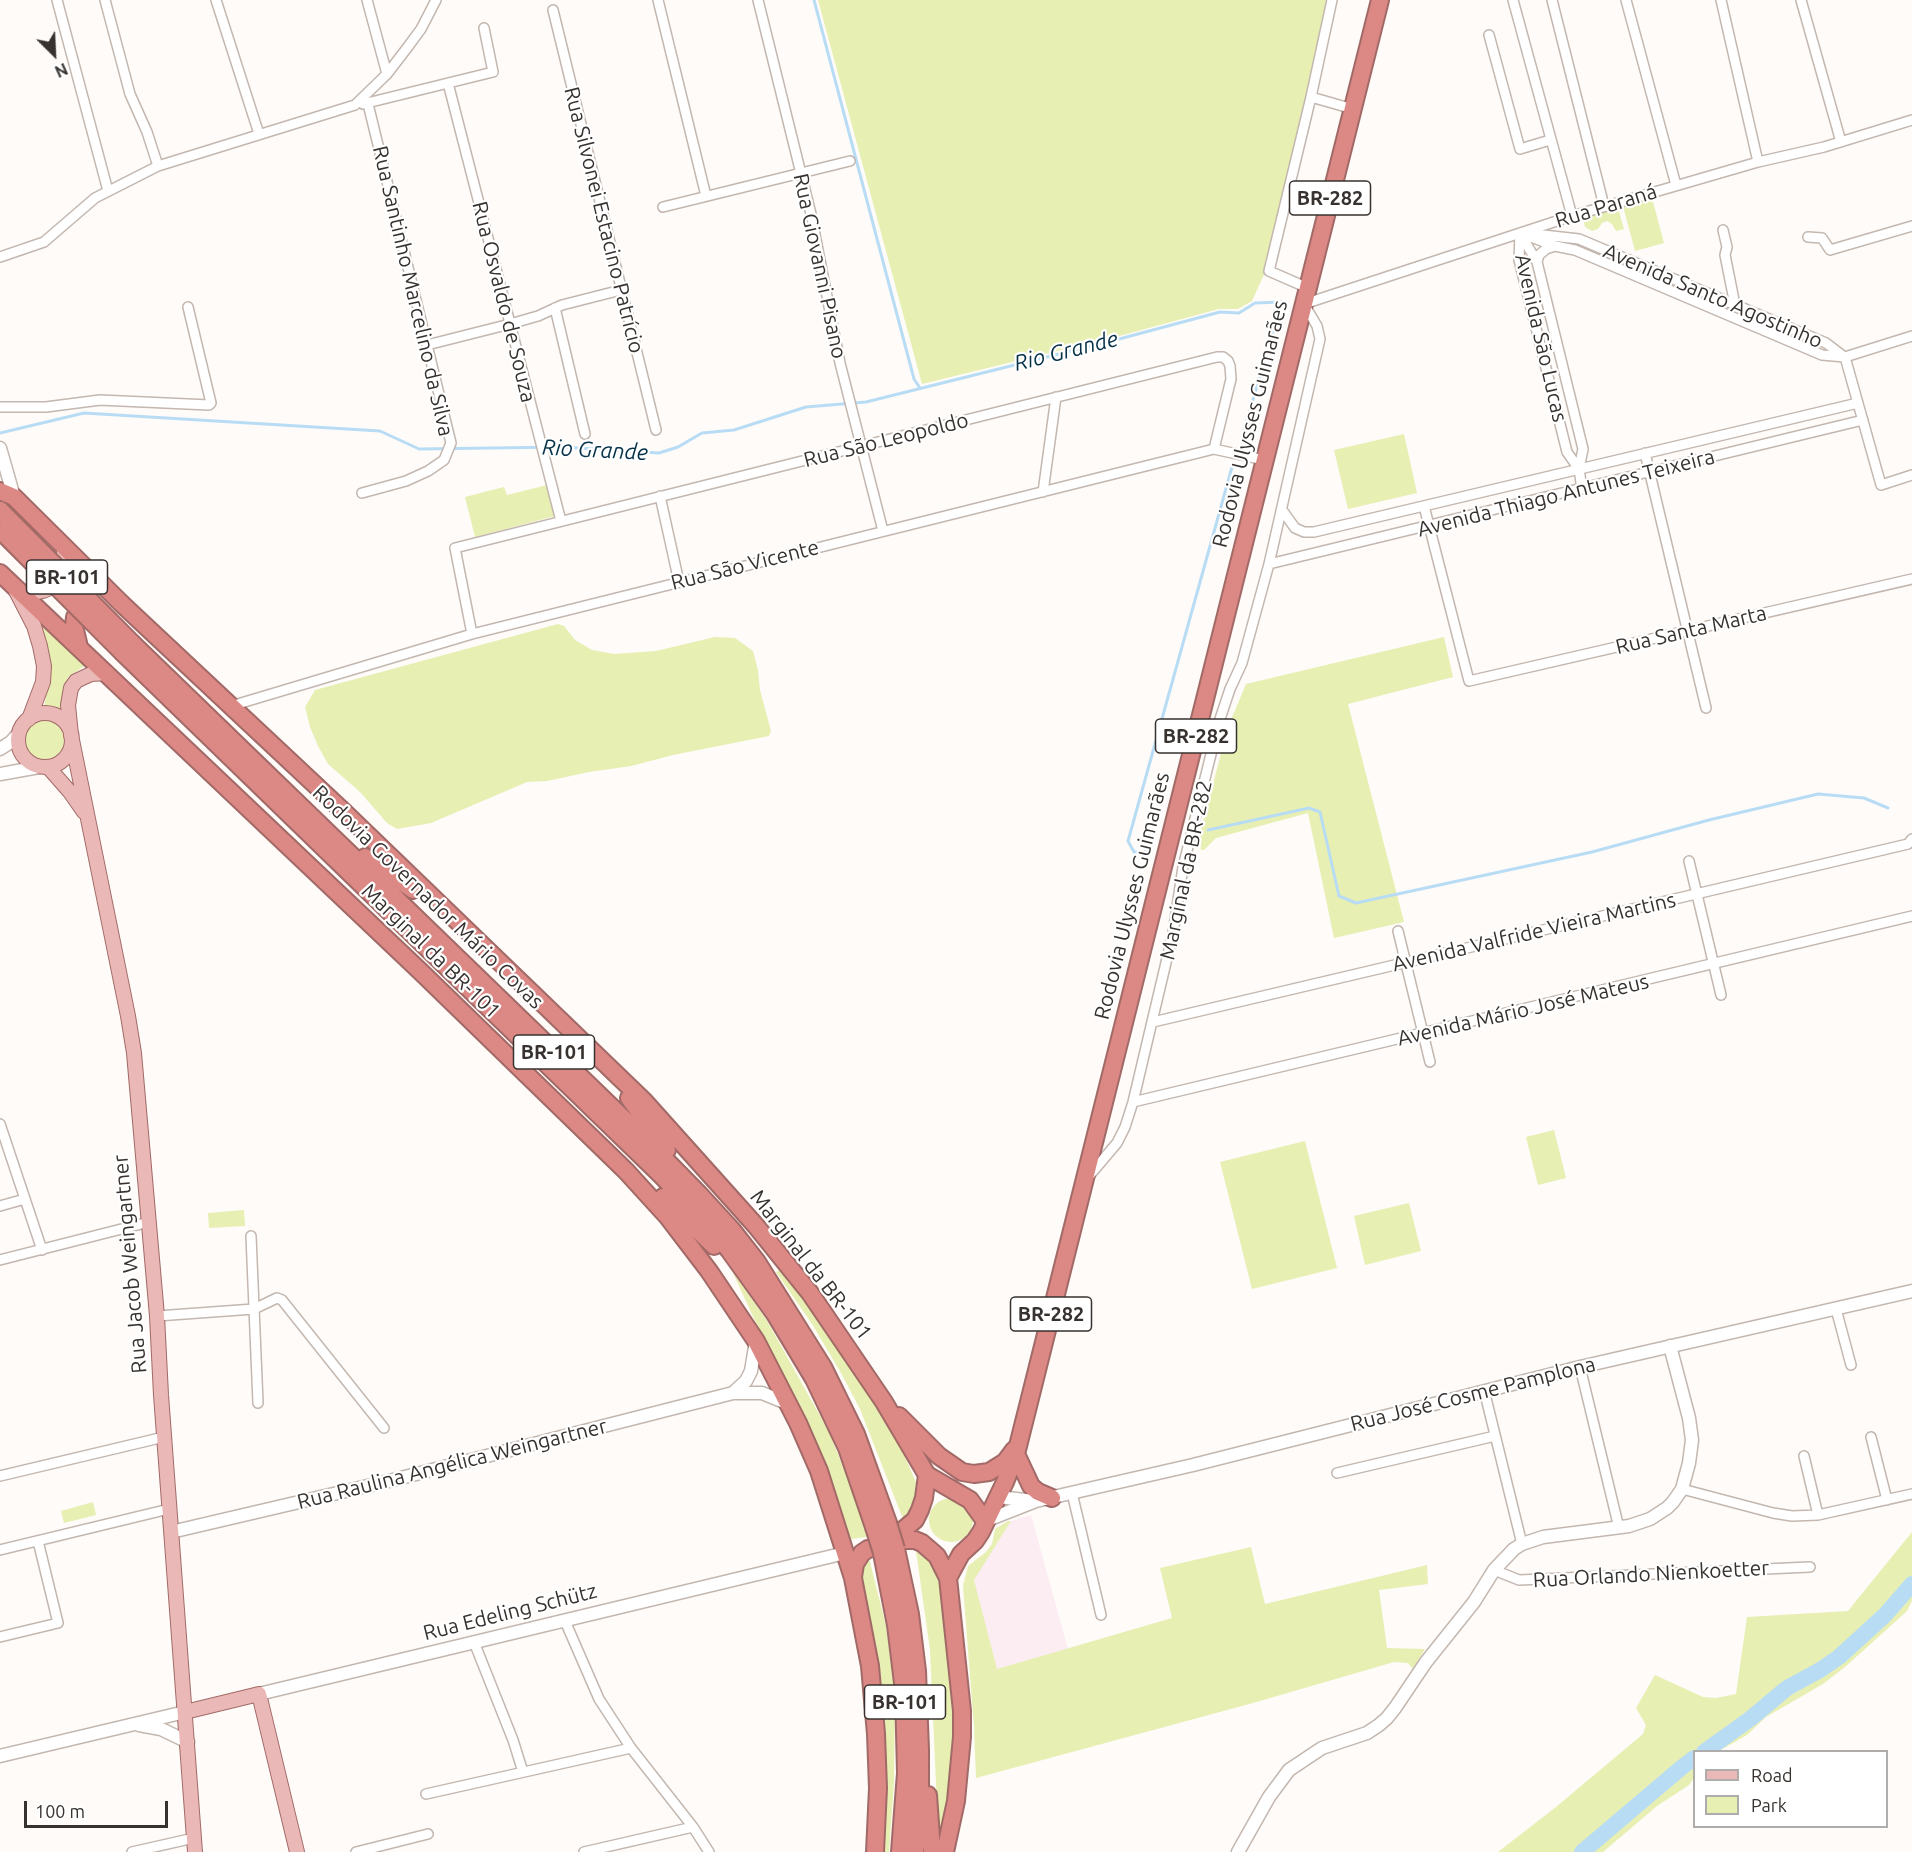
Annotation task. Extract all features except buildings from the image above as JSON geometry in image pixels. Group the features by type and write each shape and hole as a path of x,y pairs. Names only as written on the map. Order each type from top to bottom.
{"highway":[{"name":"Rodovia Ulysses Guimarães","path":"948,1578 956,1562 975,1541 998,1497 1017,1449 1380,0"},
{"name":"Marginal da BR-101","path":"7,494 123,606 342,810 644,1101 770,1243 810,1293 884,1402"},
{"name":"Rodovia Governador Mário Covas","path":"0,510 128,649 705,1221 754,1284 796,1347 819,1388 888,1527"},
{"name":"Rodovia Governador Mário Covas","path":"0,530 318,822 699,1194 757,1262 823,1367 856,1434 888,1527 904,1691 906,1773 900,1852"},
{"name":"Marginal da BR-101","path":"0,573 594,1139 644,1189 709,1271 756,1341 789,1404 819,1471 853,1578 870,1666 876,1734 878,1788 875,1852"},
{"path":"79,647 74,626 75,617 83,607 93,600 105,599 123,606"},
{"path":"318,822 457,922"},
{"path":"602,1061 699,1194"},
{"path":"594,1139 643,1178 754,1284"},
{"path":"884,1402 939,1456 962,1472 980,1474 996,1468 1017,1449 1031,1486 1044,1499"},
{"path":"884,1402 927,1475 970,1500 985,1521"},
{"path":"838,1526 846,1538 852,1542 888,1527 915,1520 924,1498 927,1475"},
{"path":"962,1494 998,1497"},
{"path":"888,1527 918,1531 950,1550 968,1547"},
{"path":"853,1578 855,1564 862,1553 905,1540 922,1543 937,1556 948,1578 962,1711 962,1737 956,1801 945,1852"},
{"name":"Rodovia Governador Mário Covas","path":"889,1551 909,1614 917,1671 920,1789 915,1852"},
{"path":"917,1671 932,1852"}],"main road":[{"path":"0,448 7,494"},
{"name":"Marginal da BR-101","path":"0,483 7,494"},
{"path":"29,719 43,682 44,666 34,626 18,591 43,591 50,588 64,568 64,547"},
{"name":"Rua Jacob Weingartner","path":"107,674 91,674 76,681 70,688 68,705 71,735 131,1033 157,1316 195,1852"},
{"path":"0,749 11,742 29,719 46,713 62,720 68,726 71,735 72,744 69,752 56,765 0,774"},
{"path":"19,733 20,750 31,763 43,767"},
{"name":"Rua Jacob Weingartner","path":"43,767 70,792 88,817"},
{"name":"Rua José Cosme Pamplona","path":"985,1521 1044,1499 1193,1465 1484,1390 1912,1291"},
{"path":"733,1393 746,1381 752,1371 756,1341"},
{"path":"1238,1852 1269,1797 1289,1770 1322,1748 1367,1733 1387,1718 1507,1555 1522,1544 1543,1538 1619,1528 1638,1523 1660,1513 1673,1502 1682,1489 1692,1440 1689,1418 1670,1346"},
{"name":"Rua Raulina Angélica Weingartner","path":"171,1532 389,1481 733,1393 762,1393 789,1404"},
{"name":"Rua José Cosme Pamplona","path":"998,1497 1044,1499"},
{"name":"Rua Edeling Schütz","path":"185,1712 845,1553"},
{"path":"259,1694 297,1852"},
{"path":"0,1756 185,1712"},
{"path":"132,1724 160,1729 188,1742"}],"street":[{"path":"57,0 108,191"},
{"path":"105,0 130,94 147,132 158,166"},
{"path":"216,0 259,134"},
{"path":"367,0 387,74"},
{"path":"355,105 387,74 421,29 436,0"},
{"path":"658,0 706,196"},
{"name":"Rua Giovanni Pisano","path":"758,0 816,237 836,343 883,531"},
{"path":"1306,296 1269,271 1332,0"},
{"path":"1513,0 1572,216"},
{"path":"1552,0 1604,206"},
{"path":"1626,0 1676,185"},
{"path":"1721,0 1758,162"},
{"path":"1801,0 1840,142"},
{"name":"Rua Silvonei Estacino Patrício","path":"553,10 656,430"},
{"path":"0,257 44,242 88,202 158,166 355,105 368,104 493,72 484,28"},
{"path":"1489,35 1520,149 1550,140"},
{"name":"Rua Osvaldo de Souza","path":"448,83 561,521"},
{"path":"1311,97 1353,109"},
{"name":"Rua Santinho Marcelino da Silva","path":"362,493 418,476 438,465 448,454 451,443 368,104"},
{"name":"Rua Paraná","path":"1306,296 1676,185 1840,142 1912,120"},
{"path":"663,207 850,161"},
{"path":"1809,237 1822,238 1830,250 1912,226"},
{"path":"1723,230 1727,247 1725,255 1735,304"},
{"name":"Avenida Santo Agostinho","path":"1520,233 1555,246 1575,250 1822,355 1845,357"},
{"name":"Avenida Santo Agostinho","path":"1520,233 1579,239 1826,343 1845,357"},
{"name":"Avenida São Lucas","path":"1520,233 1537,262 1583,449 1579,469 1582,489"},
{"name":"Avenida São Lucas","path":"1520,233 1519,260 1567,452 1579,469"},
{"path":"1537,262 1539,255 1555,246"},
{"path":"1685,297 1690,286"},
{"path":"427,345 510,324 555,308 621,290"},
{"name":"Marginal da BR-282","path":"1083,1183 1117,1143 1125,1127 1154,1022 1173,933 1183,867 1219,722 1242,663 1269,564 1320,339 1306,296"},
{"path":"0,407 46,407 100,400 210,405 188,307"},
{"path":"555,308 585,435"},
{"path":"1912,336 1845,357 1881,485 1912,475"},
{"name":"Rua São Leopoldo","path":"472,634 455,548 1223,357 1230,366 1231,379 1214,449"},
{"path":"1545,363 1561,359"},
{"path":"1043,492 1056,397"},
{"name":"Avenida Thiago Antunes Teixeira","path":"1282,510 1295,528 1304,532 1314,532 1858,403"},
{"name":"Avenida Thiago Antunes Teixeira","path":"1269,564 1863,420"},
{"name":"Rua São Vicente","path":"231,706 472,634 1214,449 1264,460"},
{"path":"1645,453 1706,708"},
{"path":"660,496 679,582"},
{"path":"1424,506 1429,526"},
{"name":"Rua Santa Marta","path":"1429,526 1469,681 1912,579"},
{"name":"Avenida Valfride Vieira Martins","path":"1154,1022 1908,844 1912,839"},
{"path":"1689,861 1721,995"},
{"name":"Avenida Mário José Mateus","path":"1133,1102 1912,916"},
{"path":"1398,931 1430,1062"},
{"path":"1,1130 42,1250"},
{"path":"0,1206 25,1199"},
{"path":"0,1260 149,1222"},
{"path":"251,1236 258,1403"},
{"path":"157,1316 254,1309 277,1298 282,1300 384,1428"},
{"path":"1836,1309 1851,1365"},
{"path":"1580,1367 1619,1528"},
{"path":"1484,1390 1522,1544"},
{"path":"1337,1473 1495,1436"},
{"path":"0,1476 164,1437"},
{"path":"1871,1437 1887,1500"},
{"path":"1804,1456 1818,1515"},
{"path":"1682,1489 1792,1516 1818,1515 1912,1494"},
{"path":"1072,1493 1101,1615"},
{"path":"0,1550 169,1509"},
{"path":"0,1637 58,1623 38,1541"},
{"name":"Rua Orlando Nienkoetter","path":"1494,1570 1519,1580 1810,1567"},
{"path":"565,1621 599,1699 632,1748 693,1827 709,1852"},
{"path":"474,1642 523,1772"},
{"path":"426,1794 632,1748"},
{"path":"584,1852 693,1827"},
{"path":"356,1852 428,1834"},
{"path":"132,1852 194,1838"}],"shaded area":[{"path":"1031,1515 1068,1649 997,1669 973,1580 1011,1521"}],"green space":[{"path":"818,0 1329,0 1266,270 1252,301 1238,309 1219,309 922,384"},
{"path":"1652,198 1664,243 1635,251 1623,206"},
{"path":"1618,208 1624,229 1616,231 1607,221 1592,231 1585,227 1583,219"},
{"path":"1404,434 1417,493 1348,509 1334,450"},
{"path":"547,485 555,516 475,537 465,497 504,487 507,495"},
{"path":"558,624 564,626 575,640 592,650 614,654 656,651 715,637 735,638 753,651 771,731 769,736 673,755 631,766 547,781 527,782 431,823 397,829 387,823 360,792 328,764 310,727 305,707 315,690"},
{"path":"42,625 86,665 68,677 62,695 62,713 53,709 44,709 49,675 49,655"},
{"path":"1444,637 1453,677 1348,704 1404,922 1334,938 1308,813 1216,838 1204,850 1201,850 1199,837 1228,727 1246,684"},
{"path":"44,719 59,725 65,740 59,755 44,761 29,755 23,740 29,725"},
{"path":"1554,1130 1566,1178 1538,1185 1526,1137"},
{"path":"1305,1141 1337,1268 1252,1289 1220,1162"},
{"path":"1409,1203 1421,1251 1365,1265 1354,1216"},
{"path":"244,1210 245,1226 209,1228 208,1213"},
{"path":"780,1270 813,1310 896,1436 921,1494 905,1524 860,1409 812,1324 776,1272"},
{"path":"732,1271 766,1319 829,1432 867,1537 851,1539 819,1459"},
{"path":"951,1498 966,1505 973,1520 966,1535 951,1542 936,1535 929,1520 936,1505"},
{"path":"93,1502 96,1515 64,1523 61,1511"},
{"path":"1011,1521 974,1580 997,1669 1172,1618 1160,1568 1251,1547 1265,1604 1427,1565 1428,1584 1379,1590 1387,1648 1425,1649 1413,1669 1408,1663 1394,1662 1253,1703 976,1778 963,1586 968,1566 986,1552 992,1544 995,1529"},
{"path":"1912,1532 1912,1601 1907,1611 1845,1667 1823,1684 1766,1717 1747,1735 1721,1750 1693,1750 1693,1779 1689,1785 1657,1806 1603,1852 1498,1852 1643,1734 1646,1725 1636,1708 1655,1675 1703,1697 1716,1698 1736,1694 1747,1617 1848,1611"},
{"path":"916,1551 937,1567 944,1578 956,1719 949,1796 939,1850 930,1650"},
{"path":"869,1558 886,1626 895,1694 894,1782 889,1852 881,1852 859,1567"}],"waterway":[{"path":"814,0 914,379 920,388"},
{"name":"Rio Grande","path":"0,433 84,413 380,431 419,449 563,447 659,453 678,447 702,433 734,430 806,407 866,402 1220,312 1239,313 1255,303 1282,302 1244,430"},
{"path":"1147,852 1134,852 1128,841 1232,467"},
{"path":"1208,830 1309,808 1320,812 1339,896 1356,903 1592,852 1709,820 1818,794 1864,798 1888,808"},
{"path":"1707,1750 1750,1719 1787,1688 1839,1657 1885,1615 1912,1584"},
{"path":"1582,1852 1693,1759"}]}
